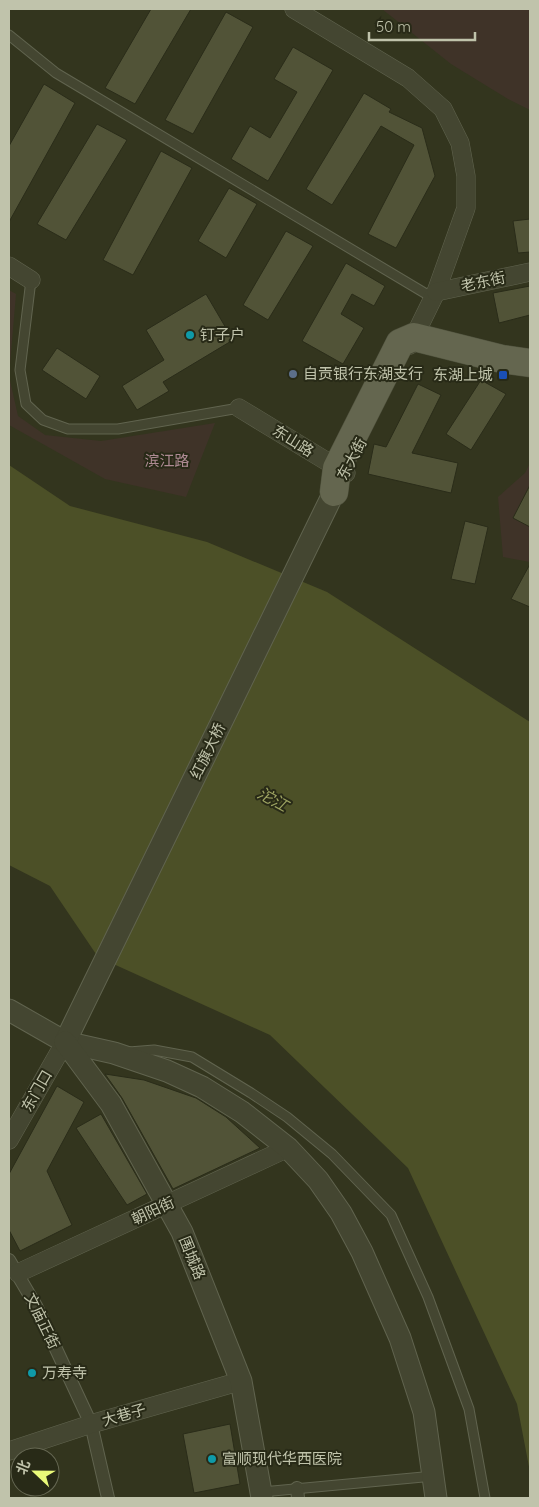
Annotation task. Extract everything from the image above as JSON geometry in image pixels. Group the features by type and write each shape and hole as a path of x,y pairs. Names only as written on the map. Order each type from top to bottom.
{"main road":[{"path":"410,344 530,363"},
{"path":"410,344 503,375 530,378"},
{"name":"东大街","path":"339,478 410,344"}],"street":[{"path":"294,9 408,78 443,109 460,142 466,176 466,208 434,295 410,344"},
{"path":"9,266 31,280"},
{"name":"老东街","path":"434,295 530,272"},
{"name":"东山路","path":"239,408 339,478"},
{"name":"红旗大桥","path":"65,1042 339,478"},
{"path":"9,1010 65,1042 114,1053 167,1071 202,1087 242,1112 288,1148 318,1180 341,1213 362,1252 400,1338 424,1412 436,1498"},
{"name":"东门口","path":"9,1140 65,1042"},
{"name":"围城路","path":"65,1042 111,1104 182,1232 241,1381 262,1495"},
{"name":"朝阳街","path":"13,1267 167,1204 288,1148"},
{"name":"文庙正街","path":"13,1267 54,1342 91,1424 108,1498"},
{"name":"大巷子","path":"9,1451 91,1424 241,1381"}],"lane":[{"path":"9,48 11,37 56,73 434,295"},
{"path":"31,280 20,370 26,404 43,420 68,429 118,429 239,408"},
{"path":"114,1053 154,1050 192,1057 252,1093 332,1154 391,1215 428,1297 469,1408 485,1498"},
{"path":"262,1495 298,1493 434,1476"}],"green space":[{"path":"382,9 530,9 530,110 508,99 451,64"},
{"path":"9,290 16,294 9,376"},
{"name":"滨江路","path":"9,376 18,416 45,435 101,441 215,423 186,497 105,479 9,425"},
{"path":"530,463 530,562 503,557 498,497 525,473"}],"water":[{"name":"沱江","path":"9,465 70,506 207,542 327,592 530,722 530,1472 517,1404 408,1168 270,1035 98,957 50,886 9,865"}],"building":[{"path":"151,9 191,9 135,104 105,88"},
{"path":"226,12 253,27 193,134 165,120"},
{"path":"293,47 333,70 268,181 231,159 250,126 270,138 297,92 274,79"},
{"path":"44,84 75,103 9,222 9,146"},
{"path":"364,93 391,109 389,112 422,128 435,176 396,248 368,234 414,145 381,126 332,205 306,189"},
{"path":"97,124 127,140 66,240 37,224"},
{"path":"161,151 192,168 133,275 103,260"},
{"path":"229,188 257,204 226,258 198,241"},
{"path":"530,219 530,252 518,253 513,221"},
{"path":"286,231 313,246 268,320 243,305"},
{"path":"346,263 385,286 374,306 352,294 341,314 364,328 343,364 302,341"},
{"path":"530,286 530,315 499,323 493,293"},
{"name":"钉子户","path":"206,294 233,340 163,382 169,391 137,410 122,386 164,360 146,330"},
{"path":"57,348 100,376 86,399 42,370"},
{"path":"481,380 506,394 471,450 446,434"},
{"path":"418,384 441,395 412,453 458,463 451,493 368,474 374,444 386,447"},
{"path":"530,485 530,527 513,518"},
{"path":"465,521 488,527 475,584 451,579"},
{"path":"530,564 530,607 511,599"},
{"path":"105,1074 144,1080 196,1098 226,1117 260,1148 173,1189 122,1098"},
{"path":"57,1086 84,1102 47,1171 72,1225 20,1251 9,1230 9,1174"},
{"path":"101,1114 147,1194 127,1205 76,1128"},
{"name":"富顺现代华西医院","path":"230,1424 240,1484 194,1493 183,1434"}],"place":[{"name":"钉子户","path":"190,335"},
{"name":"自贡银行东湖支行","path":"293,374"},
{"name":"东湖上城","path":"503,375"},
{"name":"万寿寺","path":"32,1373"},
{"name":"富顺现代华西医院","path":"212,1459"}]}
